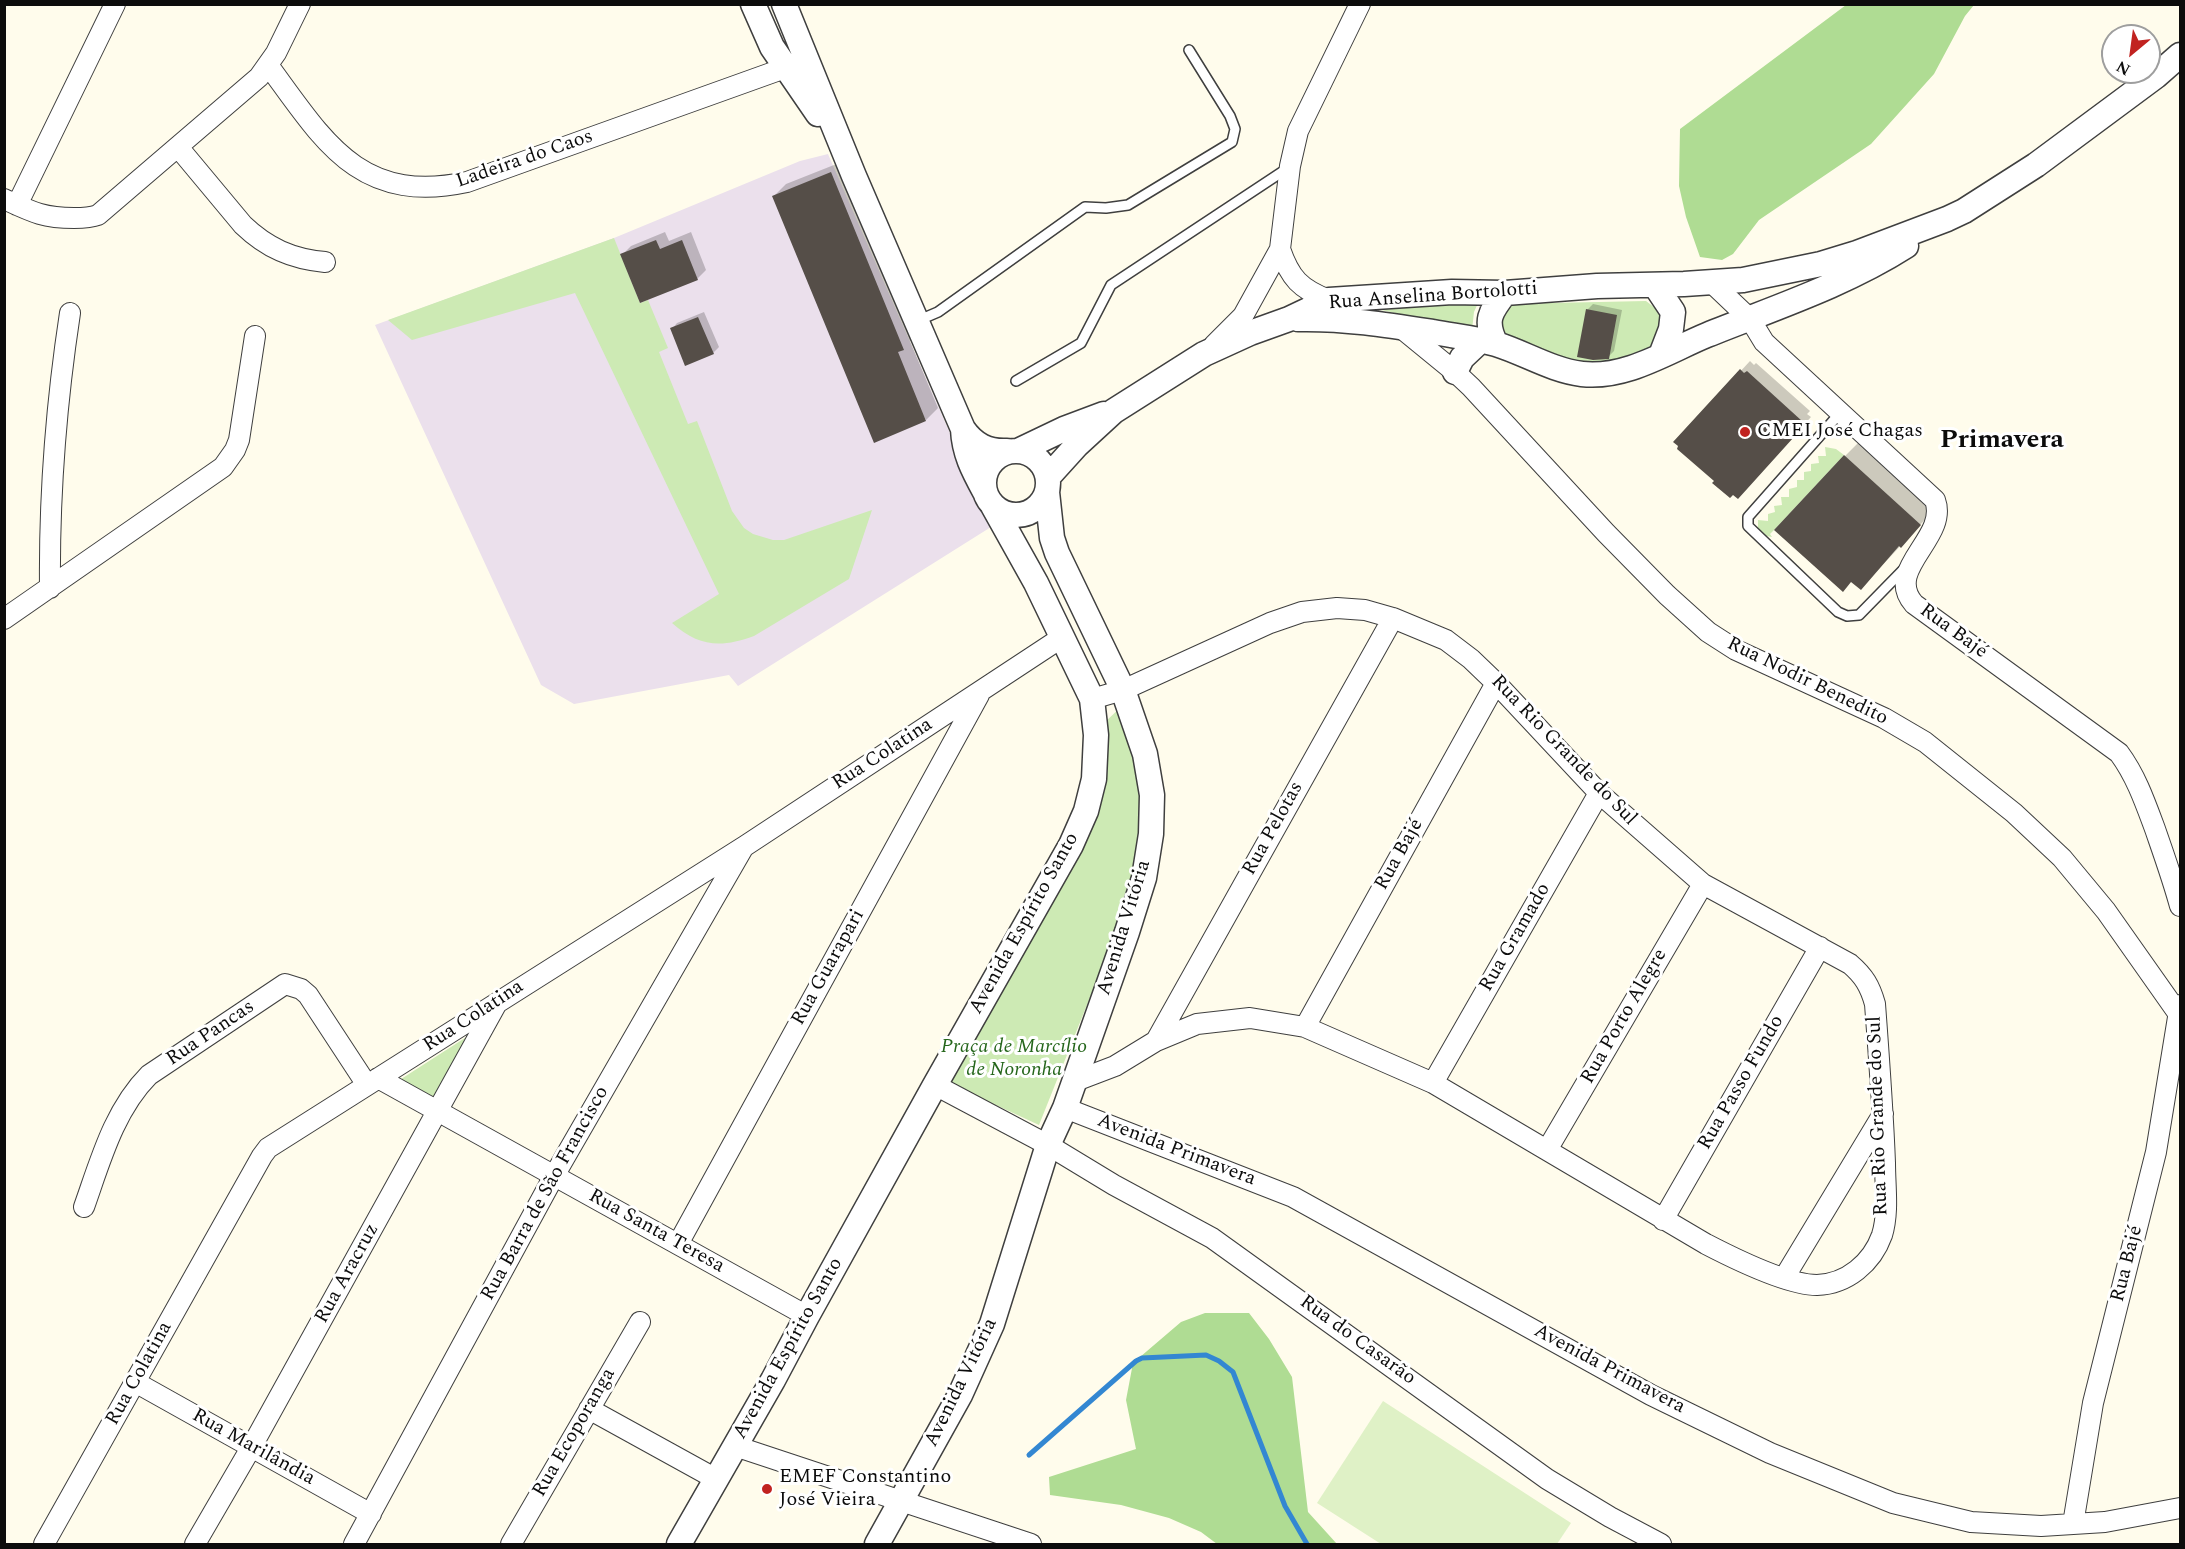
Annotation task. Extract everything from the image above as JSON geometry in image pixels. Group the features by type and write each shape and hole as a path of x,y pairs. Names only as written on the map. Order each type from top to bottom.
{"street":[{"path":"115,4 11,202 44,216 93,217 104,211 251,85 268,65 300,4"},
{"path":"753,4 772,47 827,128 854,176"},
{"path":"784,4 854,176 963,429 968,436 991,450 1033,455 1043,464 1047,485"},
{"path":"1204,354 1243,316 1280,249 1290,166 1298,131 1360,4"},
{"name":"Rua Anselina Bortolotti","path":"1289,319 1329,300 1452,292 1505,292 1743,280 1821,264 1857,253 1964,211 2036,165 2181,55"},
{"name":"Ladeira do Caos","path":"268,65 324,141 337,153 368,174 409,186 434,188 467,182 785,68"},
{"path":"178,147 254,236 281,253 325,262"},
{"name":"Rua Anselina Bortolotti","path":"1289,319 1334,318 1401,327 1488,343 1556,368 1582,374 1600,375 1634,367 1875,266 1947,219"},
{"path":"1280,249 1286,268 1297,283 1311,293 1329,300"},
{"name":"Rua Bajé","path":"1710,281 1750,319 1764,342 1935,500 1938,513 1935,528 1912,560 1905,587 1907,596 1914,604 2103,740 2124,760 2138,784 2181,906"},
{"path":"1655,285 1673,312 1671,329 1661,355"},
{"path":"1455,372 1462,358 1488,343 1490,316 1505,292"},
{"path":"50,588 52,461 69,314"},
{"path":"1114,411 995,458 986,468 983,481 989,499 1005,513 1018,515 1031,512 1042,503 1047,485 1070,453 1114,411 1204,354 1250,333 1289,319"},
{"name":"Rua Nodir Benedito","path":"1401,327 1455,372 1614,541 1667,595 1708,632 1736,650 1884,718 1925,742 2014,813 2062,858 2106,911 2180,1016"},
{"path":"4,619 216,473 230,460 239,440 255,336"},
{"name":"Avenida Espírito Santo","path":"679,1545 1071,845 1086,811 1094,779 1096,735 1092,699 1036,583 968,458 964,447 963,429"},
{"name":"Avenida Vitória","path":"878,1545 900,1501 960,1395 992,1324 1048,1144 1065,1108 1144,878 1151,834 1152,795 1145,754 1126,697 1057,553 1048,516 1047,485"},
{"name":"Rua Rio Grande do Sul","path":"1073,1082 1115,1066 1156,1041 1197,1024 1250,1018 1305,1027 1433,1083 1664,1220 1741,1262 1785,1278 1816,1285 1852,1275 1869,1260 1881,1237 1886,1216 1883,1114 1875,1004 1871,988 1862,973 1820,947 1703,884 1599,794 1496,682 1472,658 1446,640 1393,618 1365,610 1337,608 1302,612 1270,623 1126,697"},
{"name":"Rua Pelotas","path":"1156,1041 1393,618"},
{"name":"Rua Colatina","path":"45,1545 262,1156 276,1141 745,846 1061,638"},
{"name":"Rua Bajé","path":"1305,1027 1496,682"},
{"name":"Rua Guarapari","path":"678,1244 980,692"},
{"path":"1092,699 1126,697"},
{"name":"Rua Gramado","path":"1433,1083 1599,794"},
{"name":"Rua Barra de São Francisco","path":"354,1545 554,1176 745,846"},
{"name":"Rua Porto Alegre","path":"1547,1150 1703,884"},
{"name":"Rua Passo Fundo","path":"1664,1220 1820,947"},
{"name":"Rua Pancas","path":"84,1207 109,1138 136,1089 149,1075 285,984 293,985 308,995 373,1082"},
{"name":"Rua Aracruz","path":"195,1545 498,1001"},
{"name":"Rua Bajé","path":"2073,1524 2093,1403 2156,1152 2181,1003"},
{"name":"Rua Santa Teresa","path":"373,1082 438,1111 807,1316"},
{"path":"935,1085 1048,1144"},
{"name":"Avenida Primavera","path":"1065,1108 1293,1197 1651,1395 1770,1453 1893,1503 1927,1513 2040,1535 2073,1524 2105,1522 2181,1508"},
{"path":"1785,1278 1883,1114"},
{"name":"Rua do Casarão","path":"1048,1144 1114,1185 1212,1238 1547,1479 1661,1545"},
{"name":"Rua Ecoporanga","path":"511,1545 640,1322"},
{"name":"Rua Marilândia","path":"135,1382 371,1514"},
{"path":"590,1409 716,1479"},
{"path":"735,1446 1026,1543"}],"lane":[{"path":"917,321 938,312 1085,207 1106,208 1128,205 1232,142 1235,129 1230,116 1189,50"},
{"path":"1016,381 1081,342 1111,285 1290,166"},
{"path":"1841,412 1748,517 1748,526 1838,612 1847,616 1859,615 1912,560"},
{"path":"1883,574 1892,581"}],"shaded area":[{"path":"828,154 991,527 738,686 729,675 574,704 541,685 375,325 614,238 800,161"}],"green space":[{"path":"1846,5 1974,5 1965,16 1934,74 1871,144 1759,220 1733,254 1722,260 1700,257 1686,217 1679,186 1680,129"},
{"path":"614,238 640,303 648,300 668,348 659,352 688,424 697,421 732,511 744,528 753,534 773,540 784,540 872,510 849,579 754,636 731,642 711,643 692,637 672,623 719,594 575,293 412,340 388,320"},
{"path":"1646,301 1659,311 1663,318 1656,353 1592,365 1532,356 1496,328 1504,304"},
{"path":"1350,303 1478,303 1474,312 1472,330"},
{"path":"1825,447 1836,449 1844,455 1770,534 1772,537 1761,535 1758,520 1768,521 1768,514 1775,512 1774,506 1782,505 1781,497 1789,497 1789,489 1797,487 1797,480 1804,480 1804,472 1811,471 1811,464 1819,463 1818,456 1826,456"},
{"name":"Praça de Marcílio de Noronha","path":"1123,705 1144,798 1134,875 1118,927 1039,1125 944,1081 1070,871 1082,847 1104,723"},
{"path":"468,1036 434,1101 398,1081"},
{"path":"1205,1313 1249,1313 1269,1339 1292,1377 1308,1512 1337,1544 1217,1544 1201,1532 1169,1518 1121,1505 1050,1495 1049,1477 1136,1449 1126,1400 1133,1363 1181,1322"},
{"path":"1383,1401 1571,1523 1557,1544 1381,1544 1317,1503"}],"building":[{"path":"831,172 904,350 898,352 926,421 874,443 772,196"},
{"path":"656,240 660,249 682,240 698,280 640,303 620,254"},
{"path":"1586,309 1617,315 1609,359 1593,360 1577,357"},
{"path":"698,317 714,354 685,366 670,328"},
{"name":"CMEI José Chagas","path":"1740,369 1744,373 1747,371 1802,421 1799,424 1803,427 1738,499 1733,495 1730,498 1712,483 1714,481 1677,449 1678,446 1673,442"},
{"path":"1844,455 1921,525 1901,548 1899,546 1861,590 1851,582 1843,592 1774,530"}],"waterway":[{"path":"1029,1455 1136,1361 1142,1358 1206,1355 1219,1361 1233,1372 1285,1506 1307,1544"}],"place":[{"name":"CMEI José Chagas","path":"1745,432"},
{"name":"EMEF Constantino José Vieira","path":"767,1489"}],"district":[{"name":"Primavera","path":"2002,442"}]}
